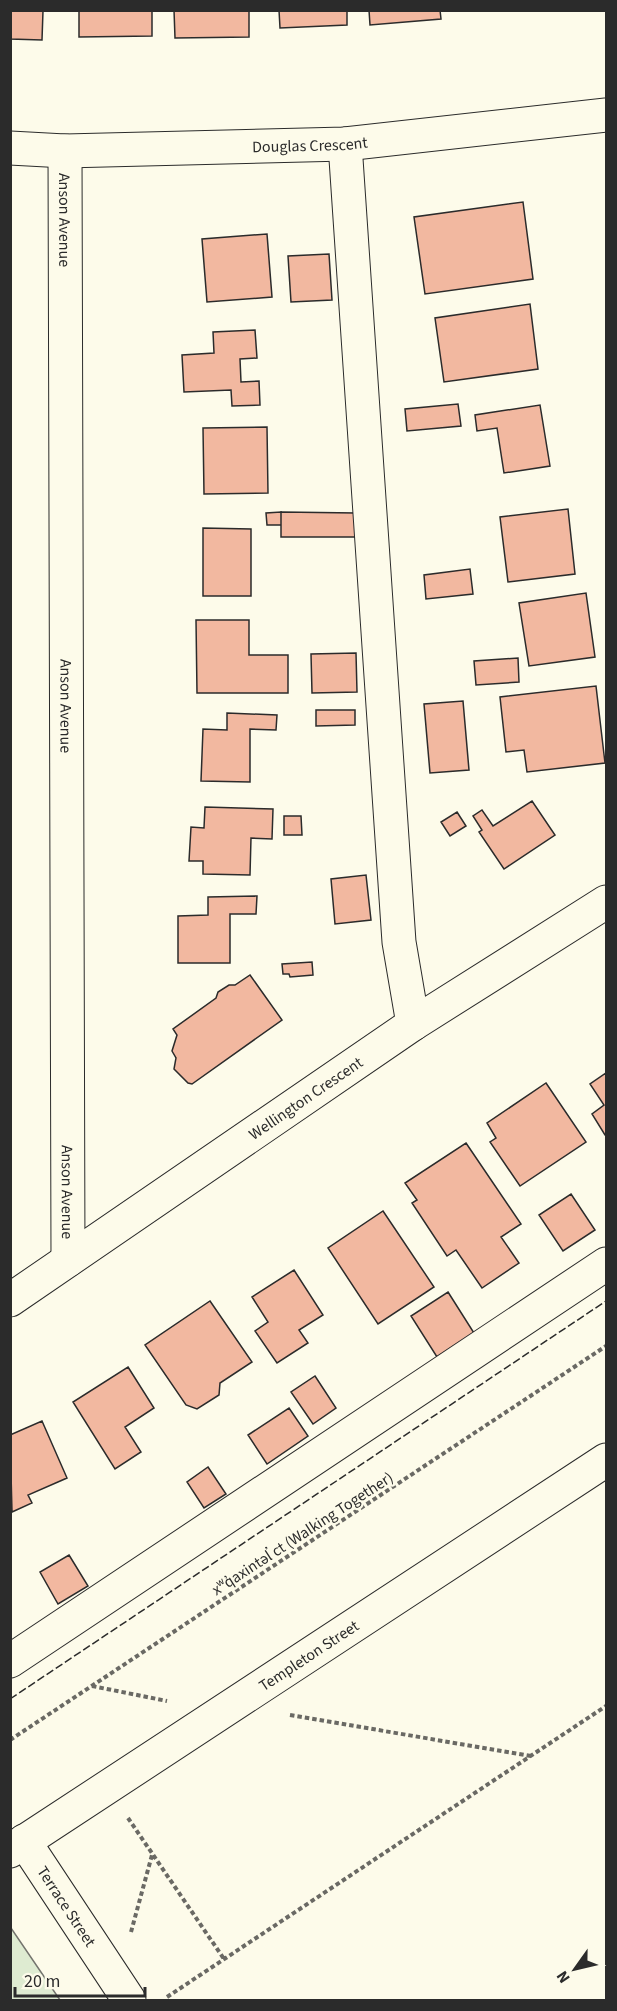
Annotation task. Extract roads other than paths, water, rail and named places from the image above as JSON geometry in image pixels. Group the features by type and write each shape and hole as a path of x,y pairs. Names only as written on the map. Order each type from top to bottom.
{"street":[{"name":"Douglas Crescent","path":"10,148 65,151 345,144 606,115"},
{"path":"345,144 399,942 413,1023"},
{"name":"Anson Avenue","path":"65,151 68,1260"},
{"name":"Wellington Crescent","path":"10,1300 413,1023 606,902"},
{"path":"10,1661 606,1264"},
{"name":"Templeton Street","path":"17,1846 606,1460"},
{"name":"Terrace Street","path":"17,1846 123,1991"}]}
